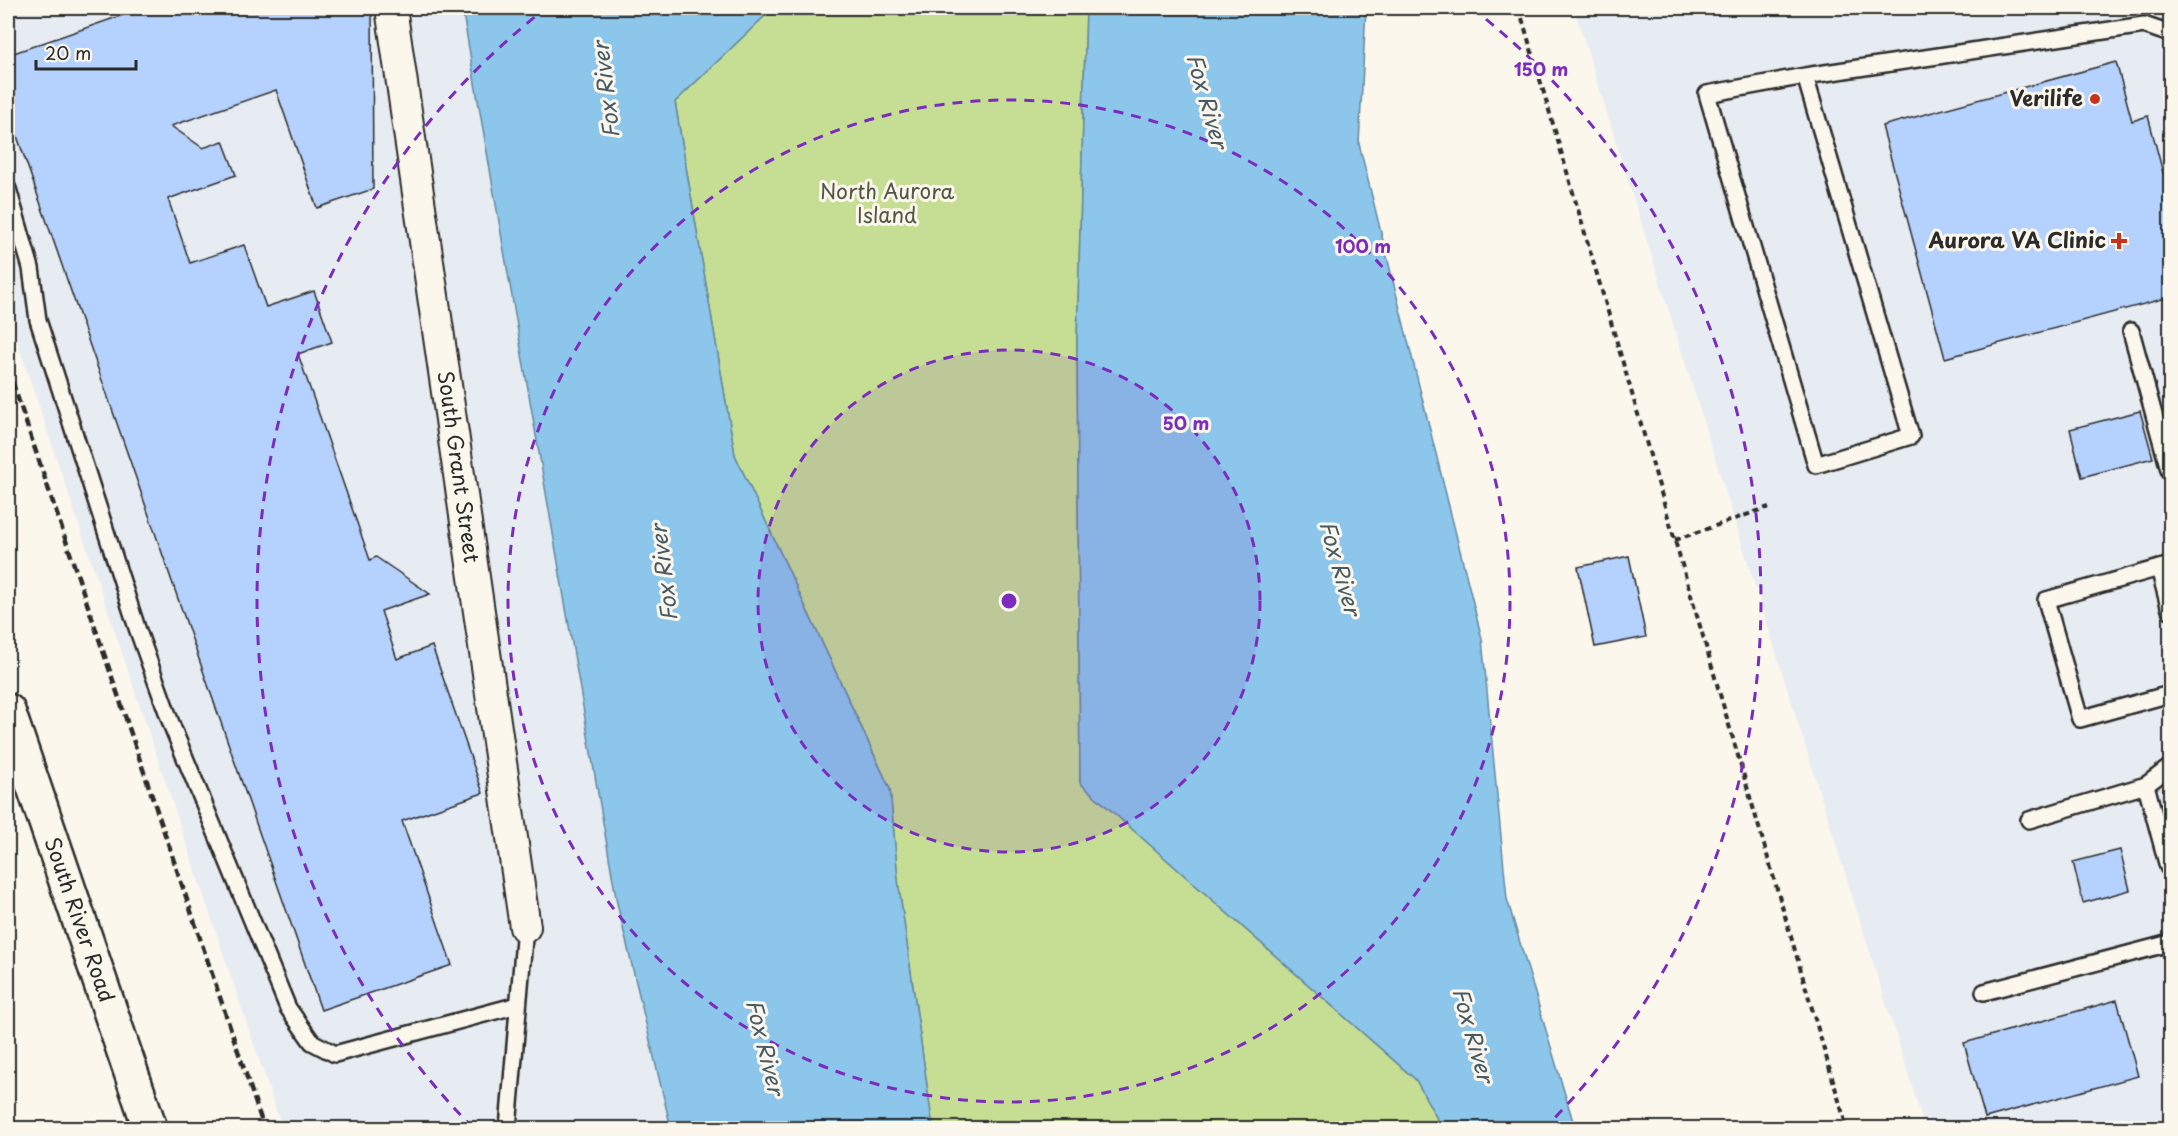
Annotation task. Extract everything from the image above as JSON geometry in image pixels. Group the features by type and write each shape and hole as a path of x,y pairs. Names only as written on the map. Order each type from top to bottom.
{"main road":[{"name":"South River Road","path":"8,711 150,1128"}],"street":[{"name":"South Grant Street","path":"391,8 525,927"}],"lane":[{"path":"1805,76 1911,436 1816,465 1707,94 1805,76 2145,25 2170,34"},
{"path":"8,189 31,267 38,320 137,628 176,736 288,1008 312,1042 335,1054 518,1005"},
{"path":"2132,331 2170,473"},
{"path":"2170,610 2164,566 2046,600 2080,719 2170,694"},
{"path":"2029,820 2146,785 2170,767"},
{"path":"2146,785 2168,867 2170,866"},
{"path":"507,1128 525,927"},
{"path":"1984,992 2170,944"}],"path":[{"path":"1519,8 1847,1128"},
{"path":"1675,540 1769,507"}],"shaded area":[{"path":"8,8 462,8 617,903 671,1128 282,1128 8,314"},
{"path":"1574,8 2170,8 2170,1128 1925,1128"}],"green space":[{"name":"North Aurora Island","path":"773,8 1086,8 1077,342 1080,783 1416,1080 1442,1128 933,1128 898,880 890,789 735,455 675,102"}],"water":[{"name":"Fox River","path":"462,8 773,8 675,102 735,455 890,789 898,880 933,1128 671,1128 617,903"},
{"name":"Fox River","path":"1086,8 1366,8 1359,144 1482,639 1507,899 1575,1128 1442,1128 1416,1080 1080,783 1077,342"}],"building":[{"path":"143,8 372,8 373,189 317,208 276,90 171,126 203,148 223,141 236,175 168,199 190,263 244,245 266,307 314,291 332,342 298,354 370,560 376,557 430,594 381,611 397,659 432,646 483,793 402,821 452,965 321,1010 8,110 8,55"},
{"path":"2116,62 2132,121 2148,116 2170,199 2170,236 2164,238 2170,261 2170,297 1945,358 1882,126"},
{"path":"2140,411 2153,458 2082,477 2070,429"},
{"path":"1629,556 1646,637 1595,647 1578,567"},
{"path":"2120,850 2130,890 2083,903 2073,862"},
{"path":"2117,1000 2138,1076 1985,1118 1964,1043"}],"railway":[{"path":"8,369 264,1128"}],"place":[{"name":"Verilife","path":"2095,99"},
{"name":"Aurora VA Clinic","path":"2119,241"}]}
